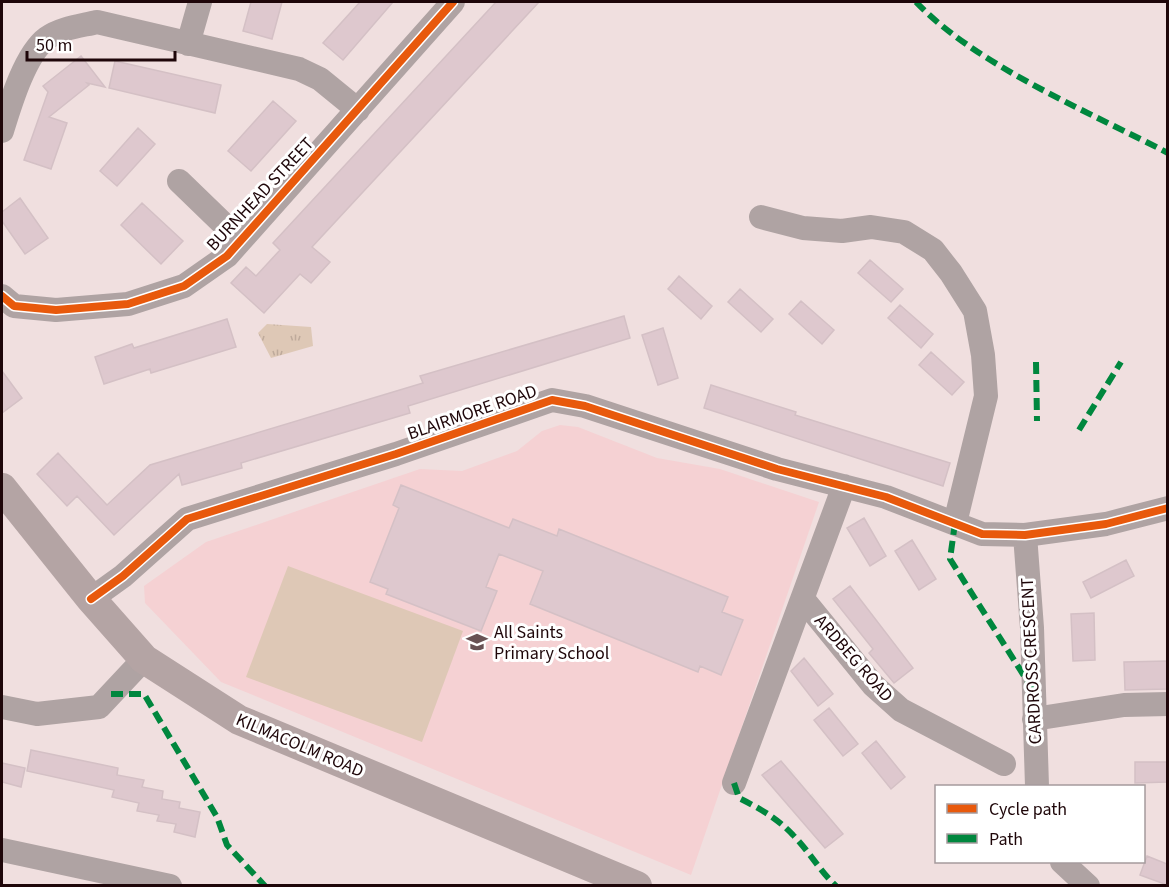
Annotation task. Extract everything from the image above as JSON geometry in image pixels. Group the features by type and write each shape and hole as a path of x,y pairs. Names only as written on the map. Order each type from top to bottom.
{"main road":[{"name":"KILMACOLM ROAD","path":"2,488 91,599 144,659 239,720 637,885"}],"street":[{"path":"188,44 200,2"},
{"name":"BURNHEAD STREET","path":"2,297 15,306 56,310 128,304 184,286 227,256 453,2"},
{"path":"2,130 12,99 32,57 47,38 70,28 97,22 298,69 320,79 358,110"},
{"path":"179,181 240,240"},
{"path":"760,217 803,228 842,231 871,227 904,232 933,250 951,273 975,311 986,396 955,523"},
{"name":"BLAIRMORE ROAD","path":"91,599 123,576 187,519 396,454 552,400 585,406 777,469 886,497 982,534 1025,535 1107,524 1167,508"},
{"name":"ARDBEG ROAD","path":"734,783 844,486"},
{"name":"CARDROSS CRESCENT","path":"1025,535 1032,628 1037,785"},
{"name":"ARDBEG ROAD","path":"803,598 873,686 901,710 1005,764"},
{"path":"2,707 37,714 99,707 144,659"},
{"path":"1034,719 1124,705 1167,704"},
{"path":"2,850 170,885"},
{"path":"1064,863 1088,885"}],"shaded area":[{"name":"All Saints Primary School","path":"560,425 578,427 657,458 720,469 819,502 691,875 221,682 145,603 144,586 206,542 420,469 462,471 517,451 542,431"}],"green space":[{"path":"267,324 311,327 313,346 271,358 258,333"},
{"path":"288,566 463,631 422,742 246,677"}],"building":[{"path":"251,2 282,2 272,39 243,31"},
{"path":"360,2 393,2 343,60 323,43"},
{"path":"496,2 539,2 312,247 330,262 311,283 300,274 264,313 231,283 246,267 256,276 280,250 273,243"},
{"path":"81,56 105,87 87,83 89,85 49,117 67,123 51,169 24,160 48,92 43,86"},
{"path":"115,61 221,85 215,113 109,88"},
{"path":"273,101 296,121 251,171 228,151"},
{"path":"138,128 155,144 117,186 100,171"},
{"path":"20,198 48,238 25,254 2,221 2,212"},
{"path":"142,203 183,241 161,264 121,225"},
{"path":"870,260 903,289 891,302 858,273"},
{"path":"679,276 712,306 701,319 668,289"},
{"path":"740,289 773,319 761,332 728,302"},
{"path":"801,301 834,330 822,344 789,314"},
{"path":"900,305 933,334 921,348 888,318"},
{"path":"624,316 630,338 408,406 410,413 241,463 242,468 182,485 179,474 114,535 77,496 67,506 37,474 58,453 107,505 150,465 423,383 420,376"},
{"path":"227,319 236,347 151,373 150,369 104,384 95,357 132,344 134,348"},
{"path":"663,328 678,378 658,385 642,335"},
{"path":"931,352 964,382 952,395 919,365"},
{"path":"2,371 22,398 2,413"},
{"path":"711,385 796,412 795,415 950,463 943,486 704,408"},
{"path":"401,485 509,528 513,519 557,536 559,529 728,597 722,612 743,620 721,675 700,666 698,672 530,604 543,571 499,554 486,587 497,591 481,631 386,594 388,589 370,582 399,508 393,505"},
{"path":"864,518 886,556 870,566 847,528"},
{"path":"912,540 936,579 919,590 895,551"},
{"path":"1126,560 1134,576 1091,598 1083,582"},
{"path":"850,586 913,668 894,683 869,653 873,649 833,599"},
{"path":"1094,613 1095,660 1073,661 1071,614"},
{"path":"804,658 833,694 818,706 791,671"},
{"path":"1167,661 1167,689 1125,690 1124,662"},
{"path":"829,708 858,744 843,756 814,720"},
{"path":"876,741 905,777 891,789 862,753"},
{"path":"31,750 118,768 117,775 144,780 142,787 163,791 162,799 180,802 179,808 200,812 195,837 174,832 176,824 157,821 159,815 137,811 139,803 112,797 114,790 27,771"},
{"path":"781,761 843,834 825,848 762,775"},
{"path":"1135,762 1167,762 1167,782 1135,783"},
{"path":"2,763 25,768 21,787 2,782"},
{"path":"1147,856 1167,864 1167,885 1140,875"}],"marked path":[{"path":"916,2 941,25 1001,67 1168,153"},
{"path":"1036,362 1037,421"},
{"path":"1079,430 1121,362"},
{"path":"955,523 950,559 1033,690"},
{"path":"111,694 144,694 217,817 227,845 265,886"},
{"path":"734,783 739,798 781,823 836,886"}],"cycle path":[{"path":"2,296 14,306 56,310 128,304 184,286 227,256 453,2"},
{"path":"91,599 123,576 187,519 396,454 552,400 585,406 777,469 886,497 982,534 1025,535 1106,524 1168,508"}],"place":[{"name":"All Saints Primary School","path":"477,642"}]}
